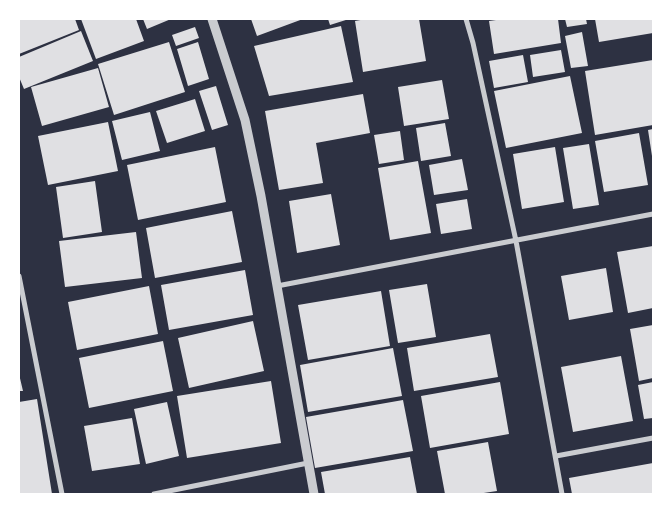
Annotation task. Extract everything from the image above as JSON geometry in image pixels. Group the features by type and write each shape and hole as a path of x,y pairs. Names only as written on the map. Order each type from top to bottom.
{"street":[{"path":"212,19 245,120 314,494"},
{"path":"466,19 473,43 516,240 562,494"},
{"path":"277,286 653,214"},
{"path":"19,276 62,494"},
{"path":"556,456 653,438"},
{"path":"154,494 308,463"}],"building":[{"path":"19,19 75,19 79,30 19,54"},
{"path":"81,19 136,19 144,41 96,59"},
{"path":"143,19 171,19 147,29"},
{"path":"251,19 303,19 257,36"},
{"path":"328,19 349,19 330,25"},
{"path":"366,19 419,19 426,61 363,72 355,21"},
{"path":"503,19 558,19 561,43 494,54 489,21"},
{"path":"565,19 586,19 587,24 567,27"},
{"path":"595,19 653,19 653,33 599,42"},
{"path":"341,26 353,82 269,96 254,46"},
{"path":"195,27 199,38 176,46 172,35"},
{"path":"81,31 93,61 24,89 19,77 19,57"},
{"path":"582,32 588,66 571,68 565,36"},
{"path":"169,42 185,92 114,115 98,64"},
{"path":"198,42 209,79 188,86 177,49"},
{"path":"561,50 565,72 533,77 530,55"},
{"path":"523,55 528,82 494,88 489,61"},
{"path":"653,60 653,125 595,135 585,71"},
{"path":"98,68 109,107 42,126 31,87"},
{"path":"570,76 582,133 506,148 494,91"},
{"path":"442,80 449,119 404,126 398,87"},
{"path":"216,86 228,125 212,130 199,91"},
{"path":"363,94 370,133 316,143 323,183 279,190 265,111"},
{"path":"195,99 205,131 167,143 156,111"},
{"path":"150,112 160,151 122,160 112,121"},
{"path":"108,122 118,171 48,185 38,136"},
{"path":"445,123 451,156 421,161 416,128"},
{"path":"653,129 653,155 652,156 648,130"},
{"path":"400,131 404,160 379,164 374,135"},
{"path":"639,133 648,185 604,192 595,141"},
{"path":"589,144 599,205 573,209 563,148"},
{"path":"215,147 226,202 138,220 127,165"},
{"path":"555,147 564,202 522,209 513,154"},
{"path":"462,159 468,190 434,195 429,165"},
{"path":"418,161 431,233 390,240 378,168"},
{"path":"95,181 102,232 63,238 56,187"},
{"path":"331,194 340,245 297,253 289,201"},
{"path":"467,199 472,229 441,234 436,204"},
{"path":"232,211 242,262 155,278 146,228"},
{"path":"136,232 142,278 65,287 59,241"},
{"path":"653,246 653,308 628,313 617,252"},
{"path":"606,268 613,312 569,320 561,276"},
{"path":"245,270 253,315 169,330 161,285"},
{"path":"427,284 436,337 398,343 389,290"},
{"path":"149,286 158,334 77,350 68,302"},
{"path":"381,291 390,346 308,360 298,305"},
{"path":"253,321 264,371 189,388 178,338"},
{"path":"653,325 653,378 639,381 630,329"},
{"path":"490,334 498,377 414,391 407,348"},
{"path":"163,341 173,391 89,408 79,358"},
{"path":"393,348 402,396 308,412 300,365"},
{"path":"621,356 633,421 573,432 561,367"},
{"path":"19,374 23,391 19,391"},
{"path":"271,381 281,443 187,458 177,396"},
{"path":"500,382 509,434 430,448 421,396"},
{"path":"653,382 653,418 644,419 638,385"},
{"path":"37,399 52,494 19,494 19,402"},
{"path":"403,400 413,451 315,468 306,417"},
{"path":"167,402 179,456 146,464 134,409"},
{"path":"132,418 140,464 92,471 84,426"},
{"path":"488,442 497,491 477,494 445,494 437,451"},
{"path":"410,457 417,494 325,494 321,472"},
{"path":"653,463 653,494 572,494 569,478"}]}
